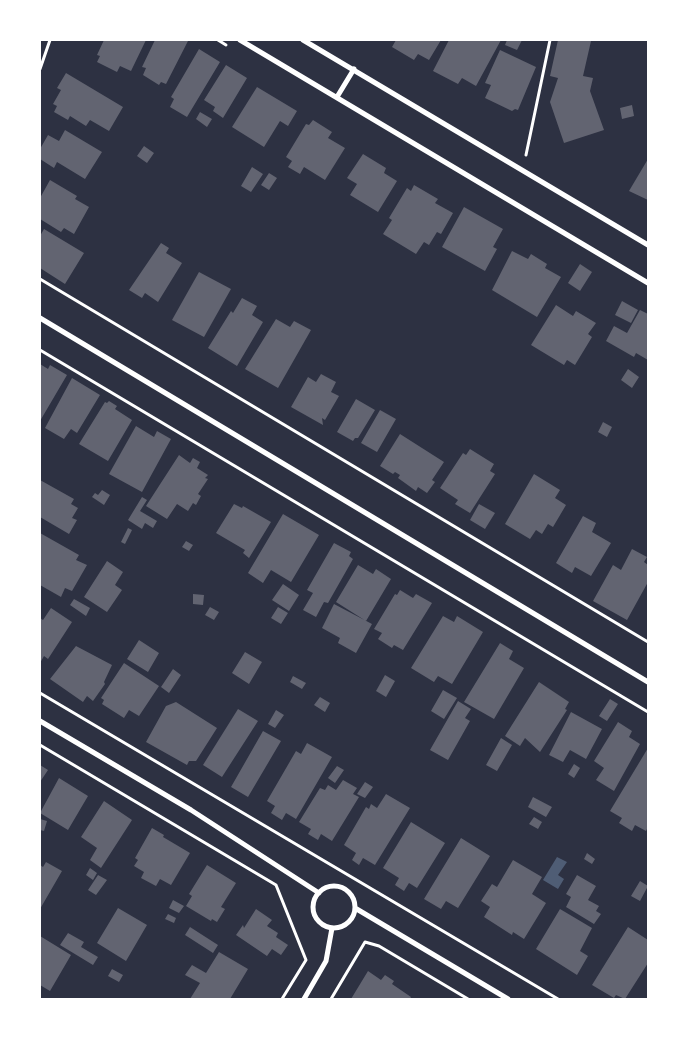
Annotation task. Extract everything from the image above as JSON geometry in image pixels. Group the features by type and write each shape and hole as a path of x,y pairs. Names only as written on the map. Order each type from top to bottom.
{"street":[{"path":"240,40 648,283"},
{"path":"303,40 648,245"},
{"path":"337,97 354,69"},
{"path":"40,318 648,682"},
{"path":"40,721 190,810 319,893"},
{"path":"330,887 342,888 352,896 355,908 351,921 339,928 332,928 320,923 314,912 313,905 319,893 330,887"},
{"path":"355,908 508,999"},
{"path":"304,999 326,961 332,928"}],"path":[{"path":"40,69 50,40"},
{"path":"526,155 550,40"},
{"path":"40,279 648,642"},
{"path":"40,350 648,712"},
{"path":"40,693 558,999"},
{"path":"40,745 276,886 306,960 282,999"},
{"path":"331,999 365,942 379,946 468,999"}],"water":[{"path":"557,857 567,862 558,875 564,879 558,889 543,880"}],"building":[{"path":"104,40 146,40 131,71 120,66 117,72 97,62 100,56 97,55"},
{"path":"155,40 188,41 166,84 161,82 159,85 143,75 146,68 142,67"},
{"path":"396,40 441,40 429,60 418,54 414,60 392,47"},
{"path":"449,40 501,40 476,86 462,78 458,84 433,71"},
{"path":"507,40 522,40 517,50 505,45"},
{"path":"558,40 591,41 583,76 593,78 590,91 604,130 564,143 550,102 558,78 550,76"},
{"path":"199,49 220,62 187,117 170,107 174,99 171,97"},
{"path":"500,50 536,67 518,110 512,111 485,98 491,85 485,83"},
{"path":"226,65 247,78 223,118 213,111 215,107 204,100"},
{"path":"66,73 123,107 109,131 90,120 86,126 70,116 68,120 54,112 57,106 53,104 61,90 57,88"},
{"path":"257,87 297,111 288,126 280,121 264,147 232,127"},
{"path":"632,105 634,116 622,119 620,108"},
{"path":"200,112 212,119 207,127 196,119"},
{"path":"313,120 332,132 328,138 345,148 325,180 304,167 300,174 288,167 292,161 286,157 306,124 309,125"},
{"path":"65,130 102,152 85,179 57,162 54,168 40,159 40,149 48,135 59,141"},
{"path":"144,146 154,153 147,163 137,156"},
{"path":"363,154 386,168 384,173 397,181 378,212 350,195 357,184 347,178"},
{"path":"648,159 648,200 629,191"},
{"path":"252,167 263,174 251,192 241,186"},
{"path":"269,173 277,178 269,190 261,185"},
{"path":"50,180 77,196 75,199 89,207 74,234 64,228 61,232 40,219 40,198"},
{"path":"414,185 438,199 435,203 453,213 441,234 437,232 429,245 424,242 416,254 383,234 392,220 389,218 407,188 411,191"},
{"path":"464,207 503,229 493,247 497,249 485,271 442,247"},
{"path":"44,229 84,253 65,284 40,268 40,236"},
{"path":"161,243 169,248 166,253 182,263 158,302 145,293 142,298 129,290"},
{"path":"512,251 528,259 531,254 547,264 545,268 561,277 537,317 492,290"},
{"path":"580,264 592,272 580,291 568,283"},
{"path":"199,272 231,289 204,337 172,320"},
{"path":"242,298 257,306 252,315 263,322 237,366 208,348 231,311 233,313"},
{"path":"622,301 638,310 631,323 615,315"},
{"path":"556,305 573,316 576,311 596,323 588,334 592,337 575,365 567,360 564,365 531,345"},
{"path":"640,310 648,314 648,360 636,353 634,357 606,341 614,326 627,333"},
{"path":"276,319 290,327 294,321 311,330 278,388 245,369"},
{"path":"40,364 48,369 50,365 67,375 40,421"},
{"path":"628,369 639,377 632,388 621,380"},
{"path":"321,374 336,382 331,392 339,396 325,420 322,418 323,425 291,407 308,377 316,382"},
{"path":"72,378 100,395 77,433 71,429 64,439 45,428"},
{"path":"356,399 375,410 358,438 355,438 353,441 337,432"},
{"path":"109,401 117,406 115,409 132,420 108,461 79,444 105,402"},
{"path":"380,410 396,419 377,452 361,443"},
{"path":"603,422 612,427 607,437 598,432"},
{"path":"136,426 154,437 157,431 171,439 142,492 109,474"},
{"path":"400,434 444,462 432,480 435,482 427,493 418,487 416,491 398,478 400,475 395,472 393,474 380,466"},
{"path":"470,449 494,464 490,471 495,474 470,513 455,504 458,500 440,488 463,453 466,455"},
{"path":"179,455 190,463 193,458 200,462 197,468 208,475 205,478 208,479 198,494 201,496 196,505 193,503 188,511 177,504 167,519 146,506"},
{"path":"534,474 560,490 555,498 566,505 553,527 548,524 542,534 536,530 530,539 505,524"},
{"path":"40,480 74,499 71,504 78,508 72,518 77,520 69,534 40,517"},
{"path":"102,490 110,495 104,505 92,497 95,493 98,495"},
{"path":"142,497 147,500 140,511 157,521 153,528 145,523 142,529 128,520"},
{"path":"234,504 242,508 243,506 271,522 249,558 243,553 245,550 216,533"},
{"path":"479,504 495,513 485,529 470,520"},
{"path":"283,514 319,535 291,582 271,570 263,583 248,573"},
{"path":"583,516 596,523 592,532 611,543 591,576 575,567 572,573 556,563"},
{"path":"128,528 132,530 125,544 121,542"},
{"path":"40,533 79,555 76,560 87,565 72,591 65,588 61,597 40,585"},
{"path":"186,541 193,545 189,551 182,547"},
{"path":"334,543 351,552 349,556 353,559 328,603 324,602 316,617 303,610 313,593 307,590"},
{"path":"632,549 647,557 644,562 648,565 648,582 627,620 593,601 613,565 621,570"},
{"path":"107,561 123,572 115,585 122,590 107,612 84,597"},
{"path":"358,565 373,574 376,569 391,579 366,621 336,602"},
{"path":"283,584 299,595 289,611 272,600"},
{"path":"400,590 413,598 416,594 432,603 403,650 394,645 392,648 378,639 382,633 374,629 395,594 397,595"},
{"path":"193,594 204,595 203,605 193,604"},
{"path":"74,599 90,608 86,616 70,605"},
{"path":"334,604 372,624 356,653 338,643 340,638 322,628"},
{"path":"210,607 219,612 214,620 205,615"},
{"path":"278,607 288,613 281,624 271,618"},
{"path":"51,608 72,622 48,659 44,656 40,663 40,618 43,620"},
{"path":"443,616 454,622 457,616 483,632 452,684 438,676 434,682 411,668"},
{"path":"139,640 159,653 148,672 127,659"},
{"path":"500,643 513,651 509,659 524,668 494,719 464,702"},
{"path":"76,646 112,665 104,682 105,684 93,701 87,696 83,702 50,679"},
{"path":"245,652 262,662 249,684 232,673"},
{"path":"124,663 159,686 139,716 129,710 124,718 102,704 104,700 101,698"},
{"path":"173,669 181,675 169,693 161,687"},
{"path":"385,675 395,681 386,697 376,691"},
{"path":"293,676 306,683 302,689 290,682"},
{"path":"539,682 569,702 565,709 567,710 540,752 525,738 520,746 505,736"},
{"path":"443,690 457,698 444,719 431,711"},
{"path":"320,697 330,703 325,712 314,705"},
{"path":"610,699 618,704 607,721 599,716"},
{"path":"458,701 471,709 465,718 470,721 448,760 430,750"},
{"path":"176,702 217,728 196,761 189,761 187,765 146,742 166,706"},
{"path":"238,709 258,721 222,777 203,765"},
{"path":"276,710 284,715 275,728 268,724"},
{"path":"571,712 602,729 586,759 570,750 563,762 549,755"},
{"path":"618,722 632,731 629,737 640,744 614,791 596,780 604,768 594,761"},
{"path":"263,731 281,741 248,797 231,787"},
{"path":"501,738 512,745 497,771 486,765"},
{"path":"307,743 332,757 296,819 286,813 282,820 271,813 275,806 267,801 296,751 301,754"},
{"path":"648,748 648,827 646,831 635,825 632,831 619,823 622,818 610,811"},
{"path":"574,764 580,768 574,778 568,774"},
{"path":"40,765 48,770 40,782"},
{"path":"337,766 344,770 335,783 328,778"},
{"path":"59,778 88,796 68,830 40,813"},
{"path":"343,780 357,788 353,794 359,797 332,841 321,834 318,840 308,834 311,829 299,822 320,788 325,790 328,785 336,790"},
{"path":"365,782 373,787 365,798 357,794"},
{"path":"386,794 410,808 375,865 363,858 359,865 352,860 356,853 344,845 366,807 369,809 371,804 377,808"},
{"path":"533,797 552,807 546,817 528,807"},
{"path":"104,801 132,820 101,868 90,860 97,848 81,837"},
{"path":"534,817 542,822 538,829 529,824"},
{"path":"40,819 47,821 44,831 40,830"},
{"path":"411,822 445,843 417,888 409,883 404,891 395,885 399,878 383,868"},
{"path":"152,828 190,853 171,885 160,879 156,886 141,878 144,872 134,866 138,860 135,858"},
{"path":"461,838 490,856 458,908 446,901 441,909 424,899"},
{"path":"587,853 595,859 592,864 584,859"},
{"path":"513,860 542,877 532,894 546,903 524,939 513,932 512,935 484,917 490,907 481,901 492,884 497,887"},
{"path":"46,862 62,871 40,909 40,865 43,867"},
{"path":"207,865 236,883 221,907 225,909 217,922 212,919 211,921 186,906 192,896 189,894"},
{"path":"90,868 97,873 93,880 86,875"},
{"path":"98,875 107,880 96,895 88,890"},
{"path":"577,875 596,886 588,900 599,906 596,911 601,914 594,924 566,907 571,897 566,894"},
{"path":"640,881 648,886 640,901 631,896"},
{"path":"173,900 184,906 179,913 169,908"},
{"path":"118,908 147,925 126,961 97,943"},
{"path":"256,909 272,920 267,926 278,933 276,937 288,945 281,955 272,949 267,956 236,935 243,925 244,928"},
{"path":"560,909 592,928 580,951 588,956 577,975 536,949"},
{"path":"168,914 176,918 174,923 165,919"},
{"path":"190,927 218,945 213,953 185,935"},
{"path":"628,927 648,940 648,963 625,999 616,995 614,998 592,985"},
{"path":"68,933 84,942 81,947 98,957 93,965 60,945"},
{"path":"40,936 71,955 50,991 40,985"},
{"path":"219,952 248,969 230,999 190,999 200,983 185,975 192,965 206,973"},
{"path":"112,969 123,975 119,982 108,976"},
{"path":"368,971 381,980 385,975 394,981 392,984 411,997 410,999 351,999"}]}
